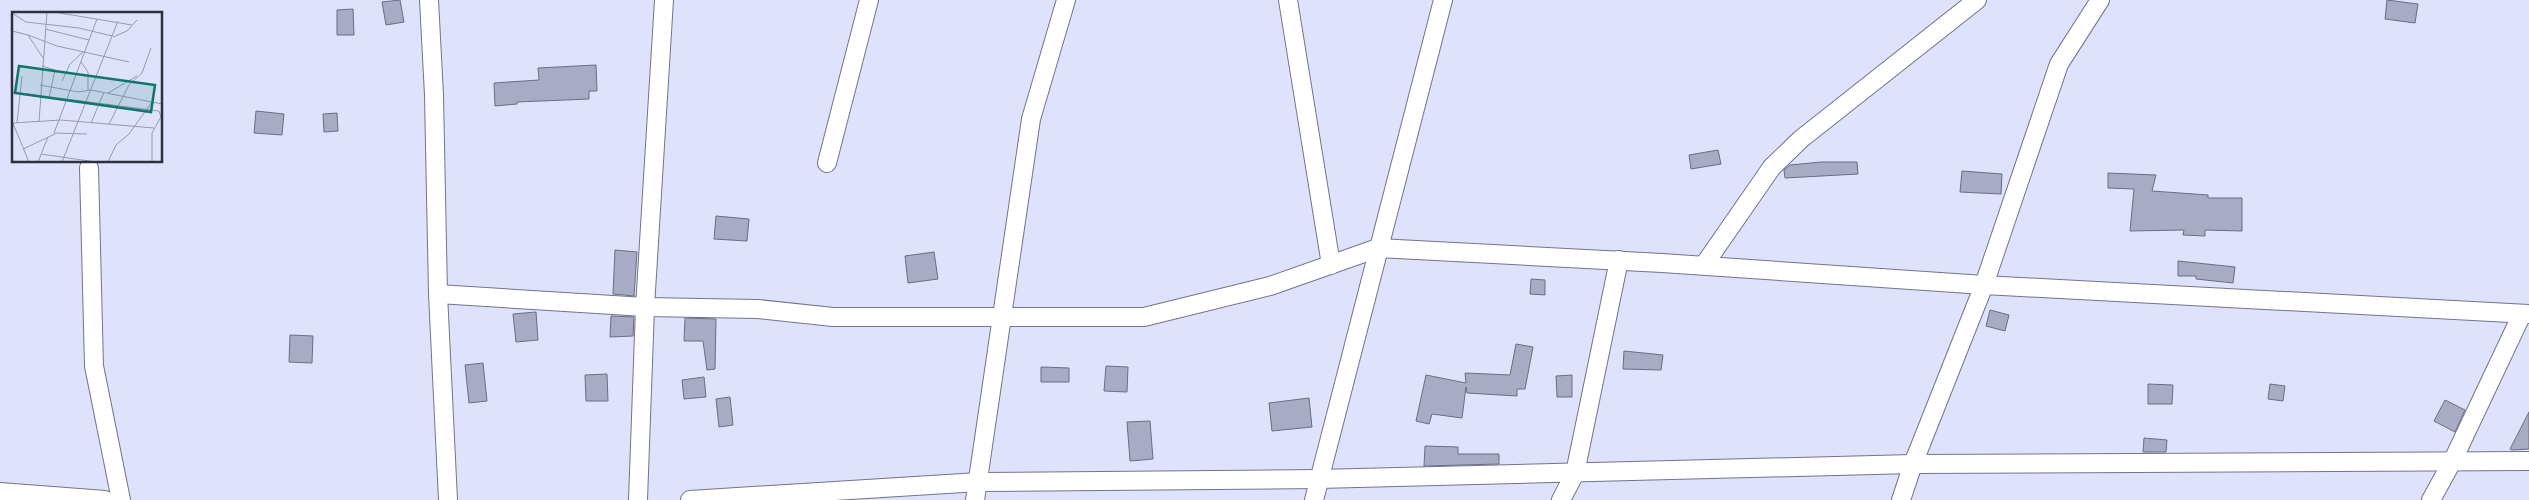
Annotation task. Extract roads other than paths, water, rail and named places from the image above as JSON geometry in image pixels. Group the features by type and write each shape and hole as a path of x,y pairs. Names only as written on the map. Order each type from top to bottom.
{"street":[{"path":"429,0 434,95 438,294 448,500"},
{"path":"638,500 645,307 664,0"},
{"path":"827,163 869,0"},
{"path":"974,500 979,482 1031,119 1066,0"},
{"path":"1288,0 1331,265"},
{"path":"1314,500 1442,0"},
{"path":"1704,265 1772,167 1783,156 1809,133 1978,0"},
{"path":"1901,500 1913,464 1984,285 2059,64 2100,0"},
{"path":"89,168 94,366 122,500"},
{"path":"438,294 645,307 758,309 833,317 1144,317 1270,286 1378,248 1704,265 1984,285 2526,314 2431,500"},
{"path":"1561,500 1574,472 1619,260"},
{"path":"690,500 979,482 1318,479 1913,464 2529,461"},
{"path":"0,492 105,500"}]}
